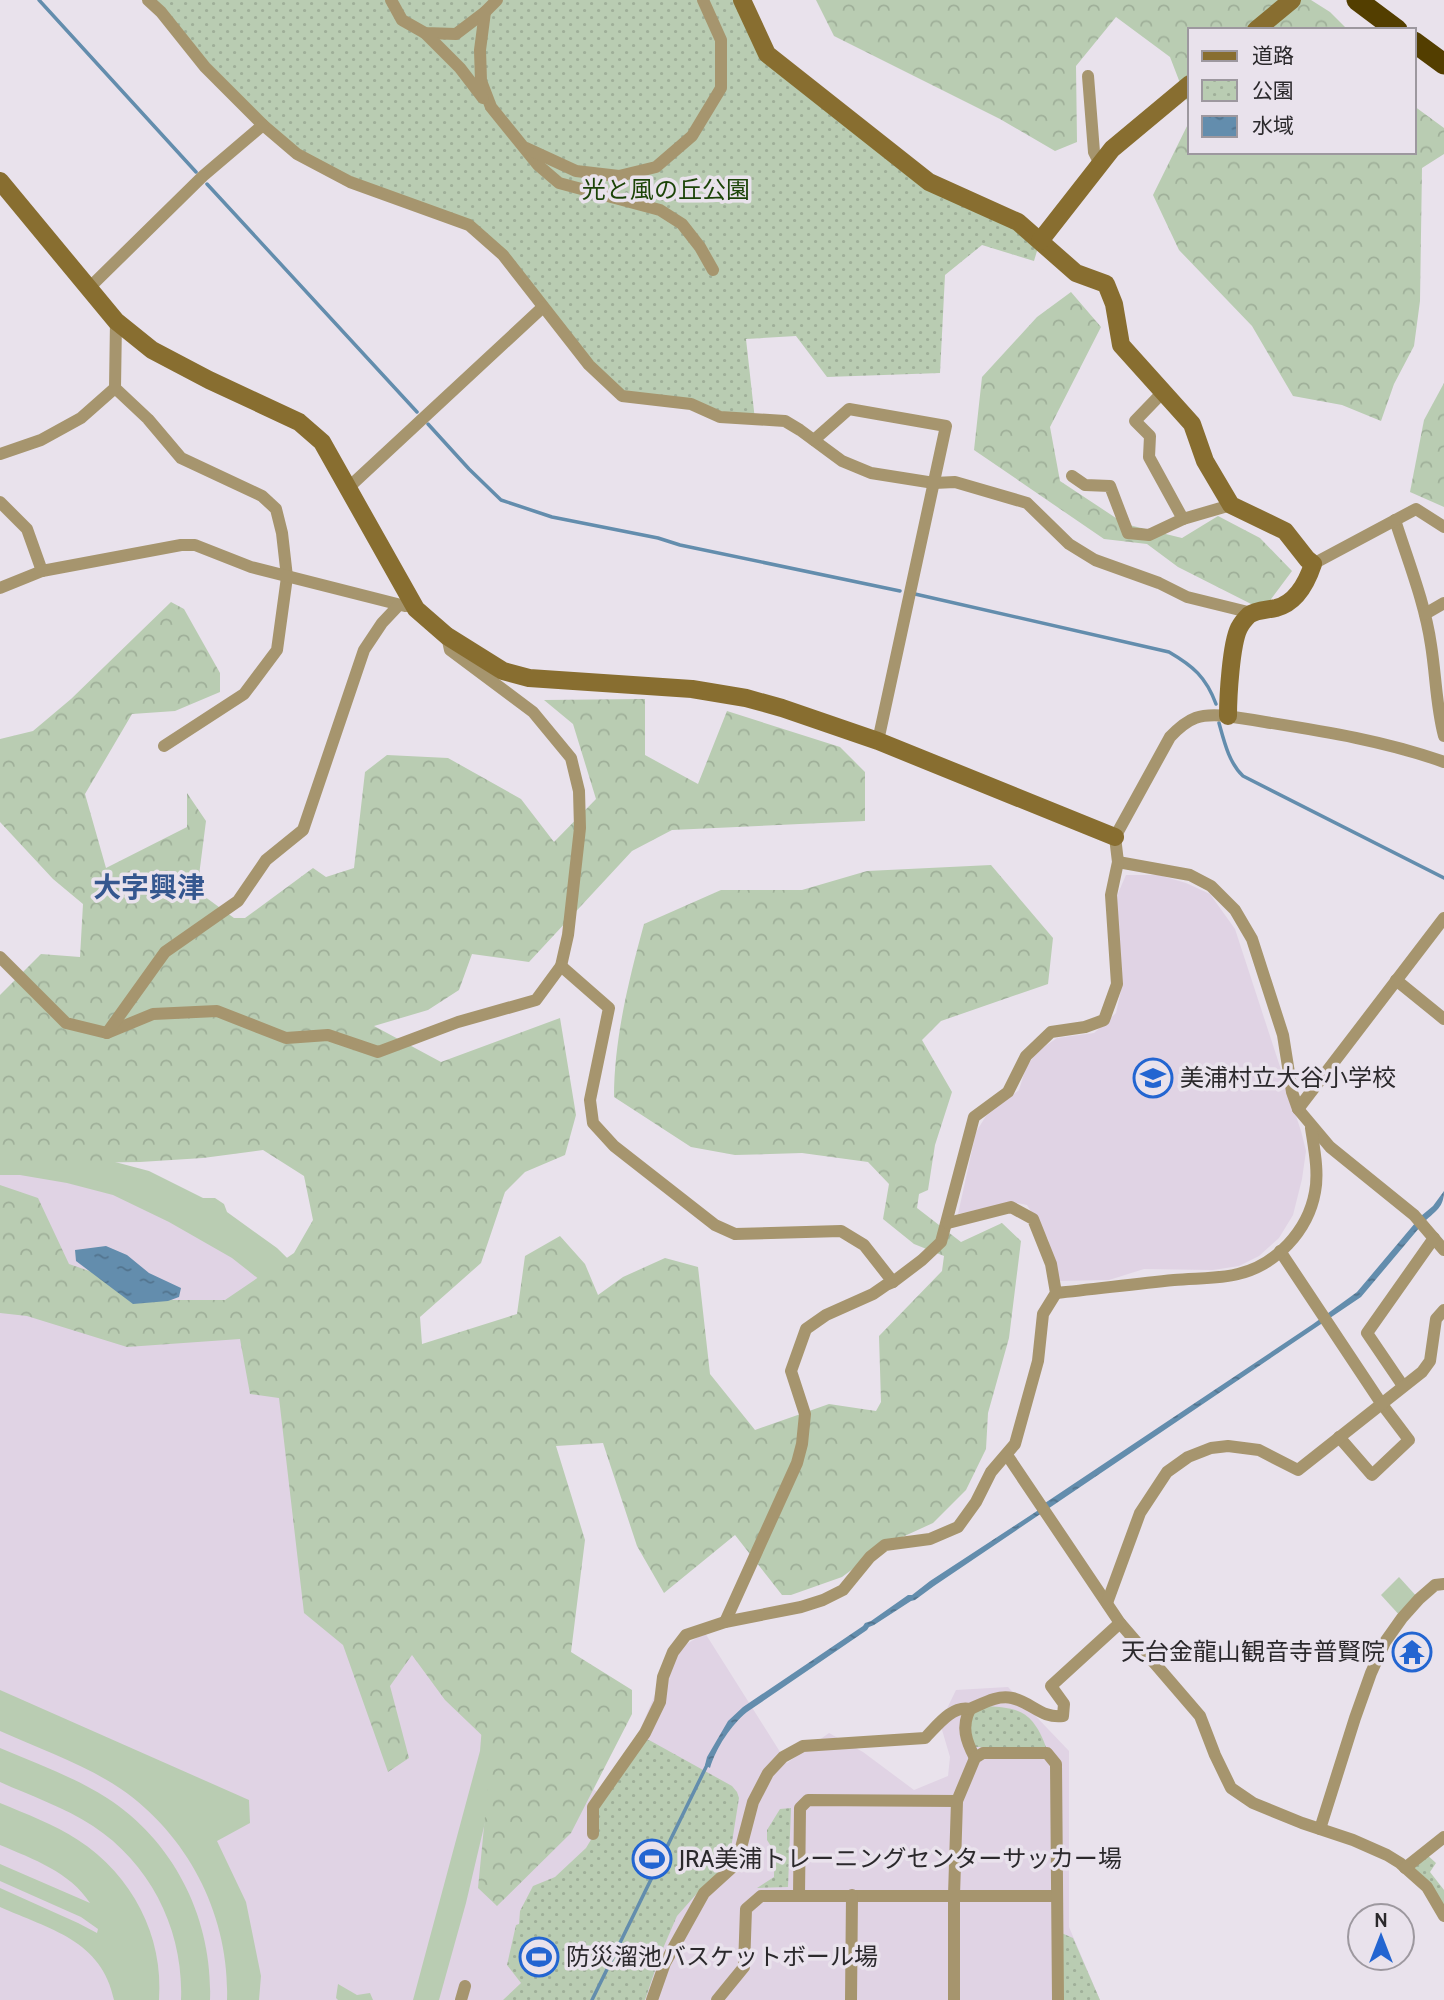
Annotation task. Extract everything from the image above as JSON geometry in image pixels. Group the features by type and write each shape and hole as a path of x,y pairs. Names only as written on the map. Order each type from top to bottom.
{"highway":[{"path":"1357,0 1394,28"},
{"path":"1416,43 1444,64"}],"street":[{"path":"148,0 161,12 205,67 263,125 297,154 350,182 469,225 503,255 589,365 622,396 691,404 720,417 785,421 842,461 871,473 934,483 955,482 1027,503 1069,544 1095,560 1159,583 1187,597 1252,613 1280,607 1300,592 1313,564 1416,509 1444,527"},
{"path":"391,0 402,20 425,33 460,68 538,165 559,183 660,210 682,224 713,270"},
{"path":"425,33 456,34 497,0"},
{"path":"523,146 576,171 619,176 656,167 692,136 721,88 721,40 704,0"},
{"path":"742,0 766,54 929,182 1018,222 1076,273 1106,284 1114,304 1121,345 1192,424 1205,461 1231,505 1285,531 1313,564"},
{"path":"1258,28 1292,0"},
{"path":"485,12 480,50 481,82 491,107"},
{"path":"1088,76 1094,152 1100,164"},
{"path":"1040,242 1112,149 1188,86"},
{"path":"89,288 203,176 263,125"},
{"path":"0,181 116,321 152,350 299,422 322,442 407,607"},
{"path":"348,488 543,307"},
{"path":"116,321 116,388 149,419 181,458 262,496 276,509 288,577 277,650 271,659 244,694 164,746"},
{"path":"0,454 41,440 71,424 116,388"},
{"path":"1163,392 1135,421 1150,436 1149,457 1184,519"},
{"path":"814,440 849,409 946,426 878,741"},
{"path":"1072,476 1085,485 1110,486 1128,533 1149,535 1184,519 1231,505"},
{"path":"0,502 27,528 42,571"},
{"path":"1395,520 1424,614 1431,645 1439,719 1444,736"},
{"path":"0,588 42,571 181,545 195,545 251,567 407,607 503,671 529,678 668,687 746,698 878,741 1115,837"},
{"path":"1424,614 1444,603"},
{"path":"107,1033 164,952 238,901 266,860 303,830 364,650 382,623 407,607"},
{"path":"1228,716 1234,643 1239,627 1252,613"},
{"path":"0,957 66,1023 107,1033 153,1014 217,1011 286,1038 328,1035 378,1052 458,1022 536,1000 561,966 569,923 580,828 579,791 571,758 533,712 450,650 447,636"},
{"path":"725,1622 797,1463 805,1414 791,1371 806,1329 826,1315 893,1282 941,1242 974,1117 1008,1092 1026,1056 1051,1032 1085,1027 1104,1020 1117,984 1111,895 1118,862 1115,837 1170,737 1183,724 1209,714 1362,739 1409,749 1444,762"},
{"path":"1118,862 1190,874 1211,886 1235,910 1252,939 1283,1035 1292,1092 1298,1109 1329,1147 1416,1216 1444,1250"},
{"path":"1298,1109 1444,918"},
{"path":"561,966 609,1008 590,1100 593,1123 614,1146 715,1225 736,1234 841,1231 864,1245 893,1282"},
{"path":"1396,980 1444,1019"},
{"path":"1056,1293 1236,1275 1259,1267 1280,1251 1300,1230 1310,1210 1315,1191 1315,1153 1311,1127"},
{"path":"593,1835 593,1808 645,1733 660,1702 663,1677 673,1652 686,1635 725,1622 801,1607 822,1600 843,1590 870,1557 885,1545 930,1539 958,1527 976,1502 991,1472 1015,1444 1038,1361 1043,1314 1056,1293 1051,1264 1034,1219 1011,1207 948,1223"},
{"path":"1403,1386 1367,1333 1434,1238"},
{"path":"1280,1251 1381,1404 1409,1440 1372,1475 1339,1437"},
{"path":"1107,1603 1140,1513 1167,1472 1188,1457 1211,1448 1228,1446 1259,1450 1298,1471 1422,1372 1430,1361 1436,1318 1444,1310"},
{"path":"1007,1455 1120,1623 1200,1716 1231,1788 1253,1802 1387,1855 1427,1887 1444,1916"},
{"path":"1321,1829 1355,1718 1385,1642 1419,1599 1435,1585 1444,1584"},
{"path":"652,2000 665,1963 705,1893 737,1863 753,1802 768,1773 783,1757 803,1746 925,1738 948,1714 965,1707 970,1709 993,1699 1013,1699 1053,1717 1063,1716 1064,1704 1051,1686 1120,1623"},
{"path":"970,1709 966,1722 966,1740 975,1758"},
{"path":"954,2000 957,1801 975,1758 983,1753 1047,1753 1056,1764 1058,2000"},
{"path":"799,1895 800,1808 808,1800 957,1801"},
{"path":"1405,1868 1444,1837"},
{"path":"851,2000 852,1895"},
{"path":"717,2000 744,1967 746,1909 761,1896 1057,1896"},
{"path":"461,2000 464,1986"}],"shaded area":[{"name":"美浦村立大谷小学校","path":"1126,875 1159,875 1210,894 1235,929 1301,1131 1306,1151 1302,1179 1293,1215 1279,1238 1259,1256 1239,1266 1213,1270 1144,1269 1109,1280 1059,1281 1048,1239 1027,1205 1012,1202 958,1214 976,1132 986,1116 1019,1090 1026,1067 1038,1051 1057,1038 1094,1033 1116,1013 1122,986 1116,898"},
{"path":"0,1161 49,1163 270,1263 500,1723 600,1794 623,1770 673,1652 705,1633 787,1763 829,1733 863,1752 914,1790 948,1776 950,1757 940,1723 956,1690 1008,1687 1069,1751 1069,1927 1100,2000 0,2000"}],"green space":[{"name":"光と風の丘公園","path":"148,0 742,0 767,54 929,182 1040,241 1034,261 982,245 945,275 940,373 827,377 796,336 746,339 755,420 691,404 622,396 469,225 297,154"},
{"path":"816,0 1311,0 1330,12 1346,28 1188,28 1188,104 1170,57 1116,17 1076,66 1077,142 1055,151 1000,119 834,36"},
{"path":"1416,107 1444,128 1444,154 1422,168 1420,301 1414,346 1394,384 1381,421 1342,405 1293,396 1252,326 1179,250 1153,195 1188,124 1188,154 1416,154"},
{"path":"1071,292 1101,327 1050,427 1060,481 1125,524 1182,538 1218,516 1260,538 1292,571 1263,610 1178,567 1147,544 1104,539 974,450 982,377 1037,317"},
{"path":"1444,383 1444,507 1410,492 1424,420"},
{"path":"171,602 184,609 220,673 220,692 175,711 132,714 85,794 106,868 187,827 187,793 206,821 197,891 234,918 245,918 313,868 326,877 354,868 365,772 387,755 448,758 521,799 554,842 596,799 573,724 544,700 645,699 645,755 698,784 727,711 840,747 865,772 865,821 672,830 632,851 529,962 472,954 459,990 428,1010 374,1026 441,1062 560,1018 576,1115 565,1155 525,1172 505,1192 481,1263 420,1317 422,1344 517,1314 525,1256 560,1236 585,1264 598,1295 623,1277 665,1258 698,1267 710,1374 755,1430 829,1404 876,1411 881,1402 879,1336 942,1271 944,1256 914,1244 883,1219 889,1184 868,1162 802,1153 735,1155 691,1147 614,1097 620,1031 644,924 721,890 802,890 867,871 991,865 1053,938 1048,984 941,1021 922,1040 952,1092 935,1145 928,1190 919,1194 917,1208 961,1242 1002,1223 1021,1241 1009,1338 988,1413 986,1449 966,1490 933,1523 885,1545 842,1577 791,1595 782,1595 735,1535 664,1593 637,1546 603,1443 556,1446 585,1540 571,1652 632,1690 632,1714 571,1833 497,1906 478,1888 492,1745 445,1700 412,1655 390,1686 409,1758 388,1772 343,1645 304,1613 279,1398 250,1394 240,1339 127,1347 27,1316 0,1313 0,1185 38,1198 69,1264 173,1300 225,1300 294,1253 313,1220 304,1176 263,1150 203,1158 140,1162 0,1164 0,995 41,954 80,957 83,904 53,879 0,822 0,739 33,731 71,699"},
{"path":"0,1142 66,1149 149,1171 203,1198 215,1198 224,1204 227,1212 277,1248 344,1314 404,1410 492,1626 503,1719 499,1763 466,1903 439,2000 413,2000 480,1751 483,1714 476,1672 363,1402 327,1351 279,1295 232,1258 169,1222 113,1195 67,1183 20,1175 0,1175"},
{"path":"1399,1577 1419,1599 1402,1618 1381,1595"},
{"path":"0,1690 249,1800 250,1823 217,1841 246,1902 261,1976 259,2000 227,2000 226,1969 213,1909 201,1881 167,1830 145,1808 107,1780 0,1731"},
{"path":"980,1706 1022,1713 1035,1725 1046,1747 974,1747 969,1740 970,1716"},
{"name":"JRA美浦トレーニングセンターサッカー場","path":"649,1740 732,1786 737,1792 739,1798 725,1873 700,1890 677,1916 645,2000 503,2000 521,1983 507,1965 520,1911 533,1886 555,1877 586,1848 595,1833 594,1806 641,1742"},
{"path":"0,1748 94,1790 131,1816 152,1837 170,1860 197,1913 205,1941 210,2000 181,2000 177,1949 170,1925 160,1901 132,1860 114,1842 82,1819 0,1782"},
{"path":"0,1803 78,1840 97,1854 129,1889 150,1930 159,1976 159,2000 114,2000 108,1980 86,1950 54,1930 0,1907 0,1888 97,1933 98,1929 81,1917 0,1881 0,1864 90,1903 82,1892 61,1875 38,1861 0,1845"},
{"path":"791,1808 788,1887 757,1888 774,1877 774,1851 767,1840 767,1830 780,1809"},
{"path":"1425,1853 1436,1863 1430,1872 1444,1890 1444,1905 1405,1868"},
{"path":"1057,1931 1073,1938 1100,2000 1058,2000"},
{"path":"338,1984 357,1995 370,1993 373,2000 338,2000"}],"water":[{"path":"1444,1191 1439,1208 1361,1297 915,1600 869,1627 747,1712 725,1737 710,1768 705,1765 728,1721 743,1707 865,1623 912,1595 1037,1511 1039,1507 1357,1292"},
{"path":"106,1246 127,1255 149,1273 181,1288 179,1297 168,1301 133,1304 76,1261 75,1250"}],"waterway":[{"path":"39,0 196,172"},
{"path":"207,184 417,412"},
{"path":"428,424 501,500 552,517 900,591"},
{"path":"915,594 1169,652 1198,673 1208,686 1216,704"},
{"path":"1219,723 1231,758 1243,776 1444,878"},
{"path":"592,2000 708,1763"}],"place":[{"name":"美浦村立大谷小学校","path":"1153,1078"},
{"name":"天台金龍山観音寺普賢院","path":"1412,1652"},
{"name":"JRA美浦トレーニングセンターサッカー場","path":"652,1859"},
{"name":"防災溜池バスケットボール場","path":"539,1957"}],"district":[{"name":"大字興津","path":"149,887"}]}
